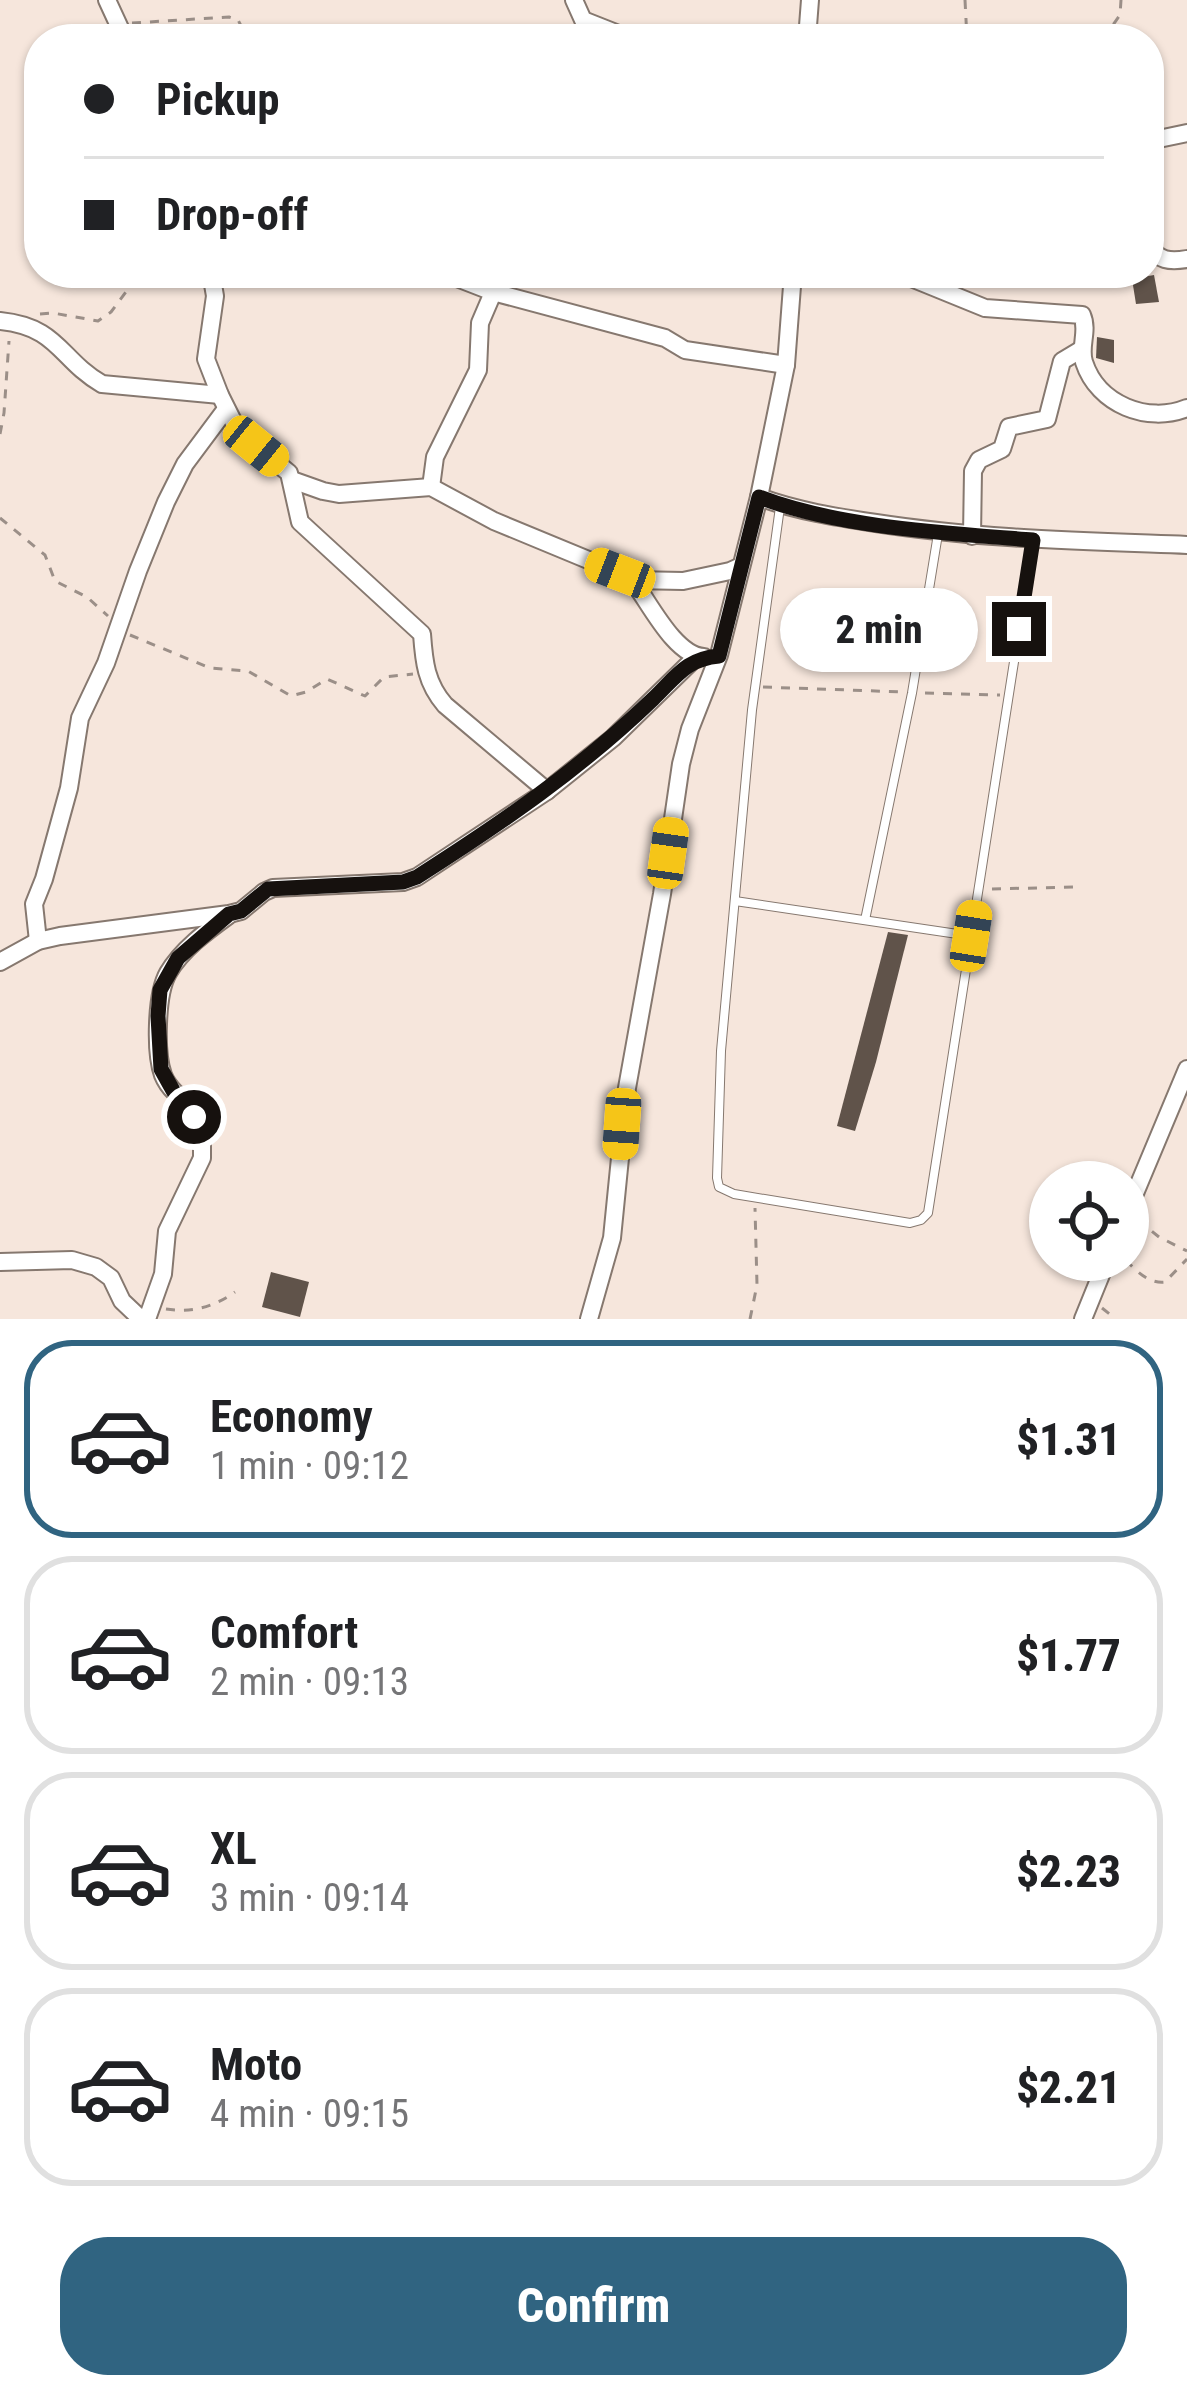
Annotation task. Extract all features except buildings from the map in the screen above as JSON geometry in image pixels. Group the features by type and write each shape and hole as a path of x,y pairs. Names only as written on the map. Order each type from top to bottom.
{"street":[{"path":"574,0 583,20 593,24"},
{"path":"214,288 206,359 223,402 244,436 289,473 300,522 422,634 425,672 445,705 547,791"},
{"path":"483,288 665,338 685,350 786,365"},
{"path":"430,487 435,457 478,370 480,323 494,288"},
{"path":"589,1319 612,1238 627,1088 681,764 719,656 759,497 786,365 792,288"},
{"path":"935,288 985,308 1082,315 1088,372 1115,403 1159,416 1187,408"},
{"path":"8,321 49,336 102,384 223,402"},
{"path":"972,536 975,466 1002,449 1010,427 1047,418 1062,362 1082,349"},
{"path":"38,941 34,904 69,788 80,718 106,662 153,530 223,402"},
{"path":"292,480 339,494 430,487 632,580 683,581 741,566"},
{"path":"759,497 939,533 1187,545"},
{"path":"632,580 680,647 696,658"},
{"path":"0,962 38,941 241,911 268,889 409,880 547,791 613,738 696,658 719,656"},
{"path":"0,1262 82,1262 106,1273 122,1301 147,1315 163,1274 166,1231 202,1151 192,1128 195,1109 175,1094 161,1069 160,990 178,958 229,914"},
{"path":"1149,1161 1187,1069"},
{"path":"1083,1319 1098,1281"}],"lane":[{"path":"781,505 755,687 721,1052 717,1178 726,1192 910,1222 925,1217 1033,540"},
{"path":"865,920 939,533"},
{"path":"735,901 971,936"}],"path":[{"path":"180,24 230,17 240,24"},
{"path":"0,434 8,321 53,314 98,321 129,288"},
{"path":"0,518 45,556 55,581 87,597 118,627 210,668 248,671 291,696 327,679 365,696 384,677 425,672"},
{"path":"755,687 1009,695"},
{"path":"978,890 1075,887"},
{"path":"750,1319 757,1285 754,1198"},
{"path":"1149,1228 1187,1251"},
{"path":"1149,1277 1165,1282 1187,1259"},
{"path":"147,1315 193,1310 235,1292"}],"route":[{"path":"194,1117 195,1109 175,1094 161,1069 160,990 178,958 229,914 241,911 268,889 403,882 417,877 547,791 613,738 696,658 719,656 759,497 813,513 939,533 1033,540 1019,629"}]}
